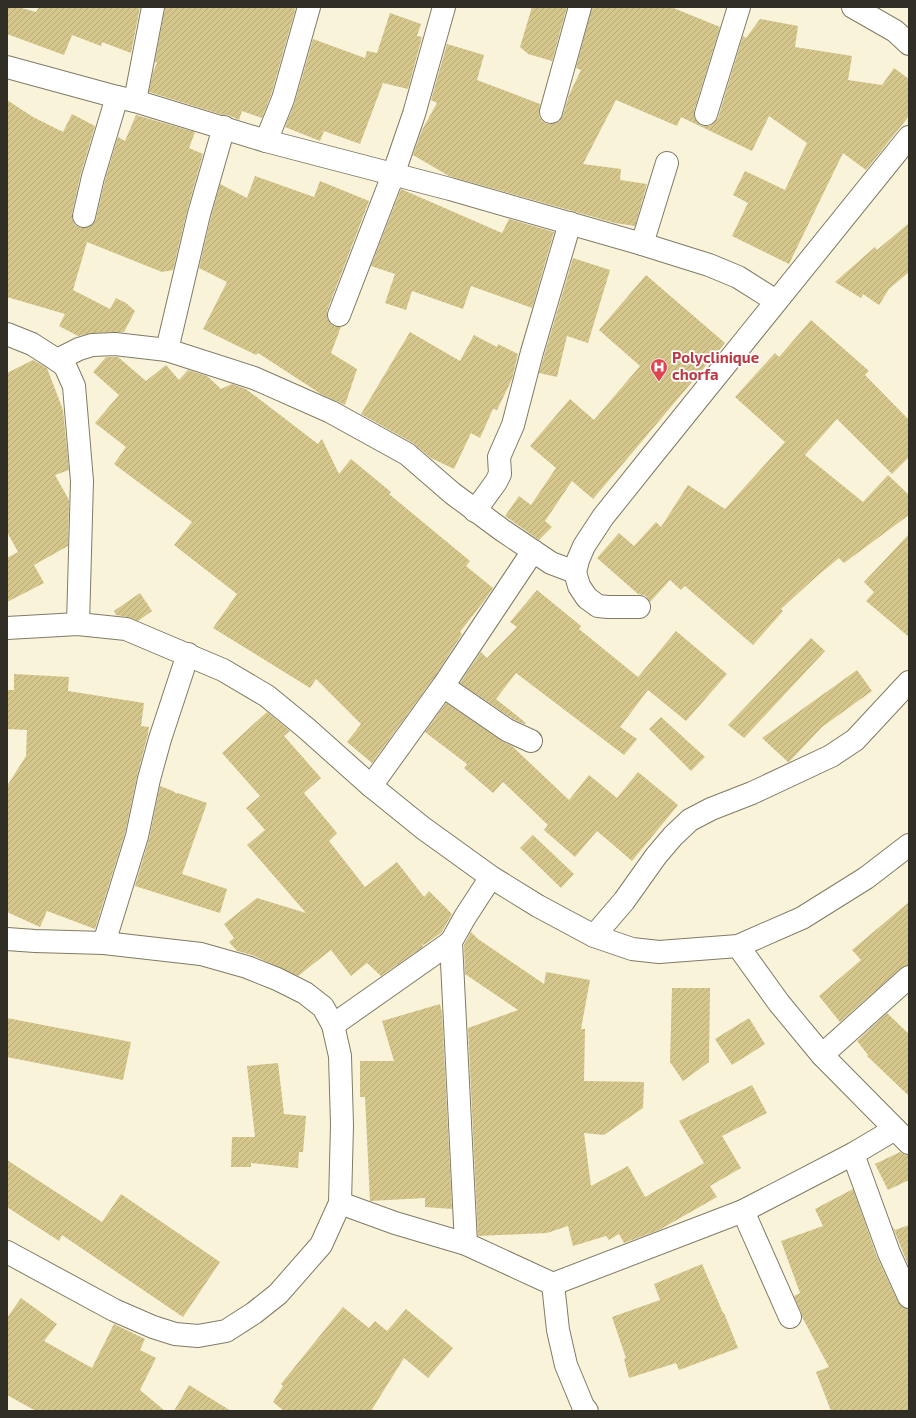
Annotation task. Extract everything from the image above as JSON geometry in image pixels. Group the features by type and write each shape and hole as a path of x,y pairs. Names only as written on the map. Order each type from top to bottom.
{"street":[{"path":"84,216 93,177 126,99 153,7"},
{"path":"266,141 283,99 309,7"},
{"path":"339,314 393,175 414,114 444,7"},
{"path":"551,112 580,7"},
{"path":"706,114 739,7"},
{"path":"853,7 895,31 909,44"},
{"path":"7,67 126,99 224,127 266,141 450,189 642,244 738,277 776,301"},
{"path":"167,350 199,214 224,127"},
{"path":"639,607 598,606 587,598 579,586 575,572 584,546 603,517 909,137"},
{"path":"642,244 667,163"},
{"path":"475,511 500,474 499,457 513,425 532,352 570,223"},
{"path":"7,334 32,344 58,360 65,366 74,386 82,481 78,624"},
{"path":"58,360 79,349 92,345 115,344 167,350 254,378 331,412 407,454 475,511 551,563 575,572"},
{"path":"372,786 443,686 533,551"},
{"path":"7,628 78,624 126,629 223,670 267,696 423,828 491,877 538,906 594,936 632,949 659,952 738,946 802,918 866,878 909,845"},
{"path":"104,943 137,836 149,779 160,739 188,654"},
{"path":"594,936 624,901 656,856 673,836 690,820 711,809 752,793 831,756 855,740 909,682"},
{"path":"443,686 507,730 531,741"},
{"path":"333,1025 451,942 491,877"},
{"path":"7,939 104,943 201,954 247,967 277,979 304,993 322,1007 333,1025 340,1056 342,1125 340,1203 321,1245 299,1272 278,1294 254,1314 226,1331 198,1336 175,1334 153,1327 114,1310 7,1252"},
{"path":"451,942 466,1244"},
{"path":"340,1203 466,1244 553,1284 743,1211 853,1154 902,1136 822,1055 779,1003 738,946"},
{"path":"822,1055 909,976"},
{"path":"853,1154 889,1253 909,1297"},
{"path":"743,1211 790,1318"},
{"path":"553,1284 558,1330 566,1365 583,1406 587,1411"}],"building":[{"path":"7,7 18,7 36,12 39,7 140,7 131,53 102,42 101,46 72,35 64,55 7,34"},
{"path":"165,7 296,7 271,95 262,118 242,111 239,120 228,115 223,115 149,92 153,72 157,63 155,62"},
{"path":"532,7 567,7 552,61 528,54 520,47"},
{"path":"592,7 671,7 720,27 694,111 694,117 702,126 709,126 718,118 743,36 746,38 760,19 798,26 795,47 852,56 848,80 882,85 894,68 909,79 909,116 866,170 843,153 789,264 732,236 748,203 733,195 745,171 785,190 807,143 769,116 752,151 681,117 677,126 616,100 583,164 621,169 620,180 647,184 635,226 615,223 449,176 413,155 422,130 437,103 431,100 447,44 484,55 477,80 540,104 539,116 542,121 547,124 554,124 559,121 563,115 569,95 581,70 576,68"},
{"path":"390,13 421,24 417,36 422,37 408,89 383,83 360,144 324,131 320,141 285,127 295,102 313,39 365,58 367,51 377,53"},
{"path":"7,100 33,117 63,132 72,114 95,126 81,173 72,213 72,219 75,225 82,228 88,228 96,219 105,180 118,137 125,141 136,115 195,132 189,148 203,154 187,211 173,270 162,272 87,242 73,290 110,309 116,298 126,303 135,311 124,332 91,333 78,336 59,326 65,314 7,297"},
{"path":"255,176 314,197 320,181 369,201 327,311 327,317 330,323 335,327 341,327 331,353 357,369 345,405 321,394 258,353 256,355 203,329 227,282 199,268 220,184 247,198"},
{"path":"401,189 502,233 509,219 554,232 532,308 471,286 463,309 412,291 406,310 385,303 395,274 371,266"},
{"path":"909,223 909,272 889,289 879,305 863,294 861,298 835,282 875,247 877,250"},
{"path":"573,258 610,270 588,343 567,336 557,377 539,373"},
{"name":"Polyclinique chorfa","path":"646,275 725,343 593,499 572,481 545,521 552,527 539,540 505,516 519,496 531,505 556,468 530,446 570,399 594,420 640,366 599,330"},
{"path":"811,320 869,371 865,375 909,420 909,457 892,474 837,419 805,455 863,502 888,475 909,495 909,515 844,563 839,558 816,577 781,609 783,611 753,645 685,586 681,590 670,580 650,602 646,596 638,594 597,558 619,533 634,546 656,522 661,527 688,485 725,509 785,442 735,397 775,353 779,357"},
{"path":"410,332 460,361 474,335 497,347 498,344 518,354 512,379 497,410 493,409 480,438 471,433 454,469 431,458 413,443 361,414"},
{"path":"106,357 118,357 146,381 166,365 179,380 188,370 207,376 221,389 232,384 246,389 318,444 322,439 339,474 351,459 391,492 389,494 470,561 466,566 493,588 460,632 462,634 433,679 372,763 347,742 361,724 316,679 310,688 213,628 237,594 174,545 192,522 114,464 126,447 95,423 119,395 93,372"},
{"path":"33,360 47,368 63,410 69,470 55,475 69,500 68,546 34,565 44,583 7,602 7,558 18,552 7,532 7,373"},
{"path":"909,534 909,637 866,601 874,592 864,582"},
{"path":"537,590 581,626 579,629 638,677 676,631 727,674 686,721 648,690 620,727 637,739 624,755 516,673 496,699 526,723 524,724 513,719 460,683 481,652 487,658 517,627 510,622"},
{"path":"140,593 152,611 138,621 128,617 116,615 114,611"},
{"path":"811,638 825,651 744,738 728,725"},
{"path":"857,670 872,691 822,727 789,762 762,738"},
{"path":"14,674 69,677 68,691 144,703 141,726 149,727 148,734 137,776 125,833 95,929 47,911 40,927 7,912 7,786 26,756 27,730 7,729 7,690 14,690"},
{"path":"446,703 500,740 512,746 569,800 589,775 617,798 638,772 678,805 632,861 597,831 575,857 544,830 548,825 503,782 493,793 464,768 467,764 425,732"},
{"path":"267,712 290,731 284,736 321,778 304,793 337,833 329,841 365,887 397,862 424,897 429,891 452,914 441,933 424,945 422,944 423,947 381,976 367,963 351,976 331,950 298,976 252,955 237,951 229,942 234,938 224,924 257,898 306,913 247,845 265,830 246,808 260,796 222,753"},
{"path":"661,717 705,757 691,771 649,729"},
{"path":"160,786 177,794 178,793 207,803 182,874 227,889 220,913 135,886 149,839"},
{"path":"533,835 574,874 561,888 520,848"},
{"path":"909,902 909,965 901,968 840,1022 819,996 861,960 852,950"},
{"path":"471,932 478,939 544,984 546,972 590,980 581,1029 585,1029 584,1081 644,1082 643,1108 604,1135 584,1133 591,1186 628,1166 645,1197 704,1163 679,1121 752,1085 767,1113 722,1136 741,1168 710,1186 717,1197 659,1230 624,1243 619,1234 609,1240 606,1236 573,1246 568,1226 547,1233 478,1236 468,1028 518,1010 465,974 464,945"},
{"path":"672,988 710,988 709,1062 683,1081 670,1062"},
{"path":"440,1004 442,1013 452,1209 425,1207 425,1198 370,1201 365,1097 360,1097 360,1061 394,1061 382,1021"},
{"path":"887,1013 909,1034 909,1096 867,1056 868,1055 857,1041"},
{"path":"7,1018 131,1042 123,1080 7,1057"},
{"path":"749,1018 765,1044 732,1065 715,1039"},
{"path":"278,1063 284,1114 306,1116 303,1152 299,1152 298,1168 251,1163 251,1167 231,1167 232,1137 255,1137 247,1066"},
{"path":"900,1152 905,1155 909,1155 909,1180 888,1190 875,1164"},
{"path":"7,1160 102,1222 121,1194 220,1262 183,1317 62,1235 59,1241 7,1207"},
{"path":"853,1189 877,1257 898,1302 902,1307 909,1309 909,1411 831,1411 816,1372 829,1367 802,1317 794,1296 800,1293 781,1241 823,1226 815,1209"},
{"path":"892,1225 895,1230 909,1225 909,1267"},
{"path":"702,1264 738,1348 679,1370 676,1363 629,1378 624,1359 626,1358 612,1317 660,1300 654,1284"},
{"path":"21,1298 57,1324 44,1341 92,1368 114,1324 145,1339 140,1350 156,1358 140,1390 165,1411 36,1411 7,1395 7,1318"},
{"path":"343,1307 369,1328 375,1321 387,1331 406,1309 453,1348 428,1378 404,1358 371,1411 284,1411 273,1402 283,1386 281,1384"},
{"path":"189,1385 231,1411 174,1411"}],"place":[{"name":"Polyclinique chorfa","path":"659,382"}]}
